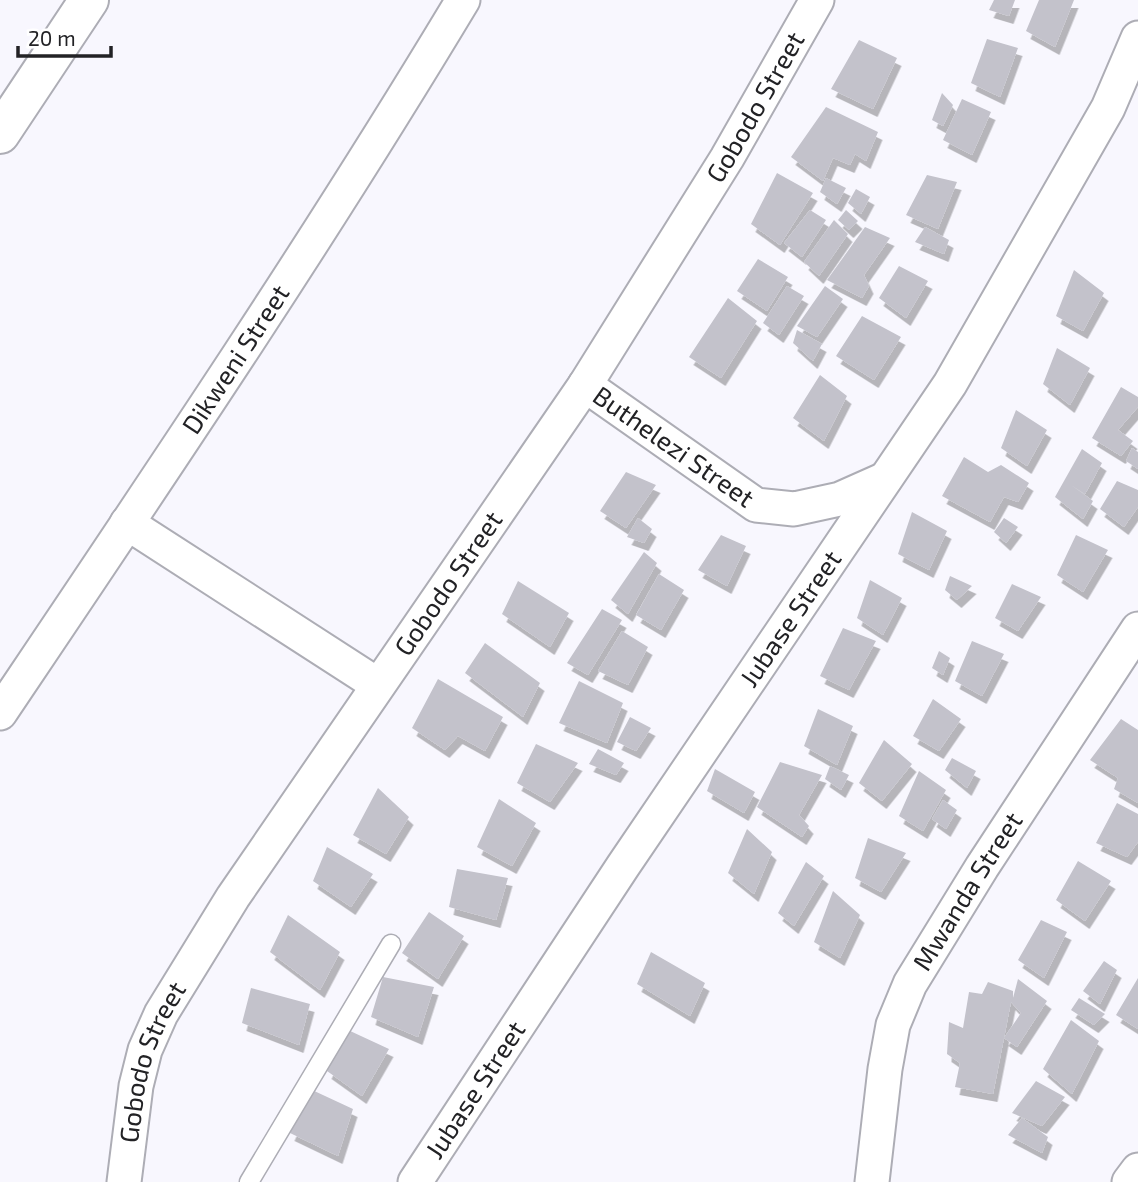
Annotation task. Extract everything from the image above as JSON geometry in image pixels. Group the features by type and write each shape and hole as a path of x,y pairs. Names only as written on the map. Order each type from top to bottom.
{"street":[{"path":"0,134 89,0"},
{"name":"Dikweni Street","path":"0,713 399,106 463,0"},
{"name":"Gobodo Street","path":"124,1182 136,1086 145,1050 161,1014 233,897 585,385 727,158 817,0"},
{"name":"Jubase Street","path":"415,1182 623,866 950,384 1108,108 1138,38"},
{"name":"Buthelezi Street","path":"585,385 756,505 794,509 840,499 885,479"},
{"path":"127,523 379,685"},
{"name":"Mwanda Street","path":"872,1182 893,1025 910,984 989,856 1138,629"},
{"path":"1129,1182 1138,1170"}],"lane":[{"path":"249,1182 264,1161 391,944"}],"building":[{"path":"994,0 1015,0 1009,16 989,10"},
{"path":"1039,0 1074,0 1055,47 1026,31"},
{"path":"987,39 1018,48 1000,97 971,83"},
{"path":"859,40 897,58 873,109 831,89"},
{"path":"942,93 953,105 943,126 932,120"},
{"path":"962,99 991,112 972,155 943,140"},
{"path":"826,107 878,132 866,161 855,154 850,165 833,158 823,181 791,157"},
{"path":"777,173 813,193 780,245 751,224"},
{"path":"927,175 957,182 938,229 906,215"},
{"path":"826,178 846,188 837,204 820,192"},
{"path":"856,189 870,197 861,214 848,203"},
{"path":"810,210 826,220 802,257 784,243"},
{"path":"846,210 858,221 849,230 838,220"},
{"path":"834,220 848,234 819,276 804,262"},
{"path":"865,227 890,238 864,275 869,286 862,298 827,280"},
{"path":"925,227 949,240 944,254 915,242"},
{"path":"758,259 788,277 767,311 737,291"},
{"path":"899,266 928,281 906,318 879,298"},
{"path":"1074,270 1104,293 1083,331 1056,316"},
{"path":"787,286 804,296 779,335 763,323"},
{"path":"825,286 843,299 817,337 797,326"},
{"path":"728,298 757,321 721,378 689,357"},
{"path":"862,316 901,337 874,380 836,356"},
{"path":"797,330 822,344 813,361 793,343"},
{"path":"1057,348 1090,368 1070,405 1043,384"},
{"path":"820,375 847,396 824,441 793,418"},
{"path":"1121,387 1138,397 1138,407 1118,430 1133,441 1121,456 1092,438"},
{"path":"1016,410 1047,430 1027,466 1001,448"},
{"path":"1132,448 1138,452 1138,469 1126,461"},
{"path":"1082,449 1102,463 1085,494 1071,485 1093,501 1083,519 1055,497"},
{"path":"964,457 988,472 1001,465 1029,483 1018,502 1004,497 990,522 942,496"},
{"path":"626,472 656,485 626,528 600,511"},
{"path":"1117,481 1138,490 1138,507 1124,527 1100,509"},
{"path":"912,512 947,531 929,570 898,554"},
{"path":"638,518 652,529 644,543 627,537"},
{"path":"1004,518 1018,527 1006,543 994,532"},
{"path":"721,535 746,546 727,586 698,570"},
{"path":"1076,535 1108,550 1083,592 1057,575"},
{"path":"644,552 657,563 628,614 611,600"},
{"path":"659,574 684,590 661,630 636,615"},
{"path":"950,576 972,586 957,600 945,590"},
{"path":"870,580 902,598 883,635 857,618"},
{"path":"518,581 569,613 550,647 502,614"},
{"path":"1012,584 1041,597 1018,631 995,618"},
{"path":"602,609 622,620 588,675 567,663"},
{"path":"843,628 876,641 849,690 820,676"},
{"path":"622,631 648,647 628,685 598,671"},
{"path":"972,641 1004,654 982,696 955,681"},
{"path":"485,643 540,683 523,717 465,673"},
{"path":"939,651 950,658 943,675 932,668"},
{"path":"438,679 503,717 485,751 458,736 445,750 412,728"},
{"path":"579,681 623,703 607,743 559,723"},
{"path":"933,699 961,719 939,751 913,736"},
{"path":"818,709 853,726 837,765 804,746"},
{"path":"630,717 651,728 636,751 617,742"},
{"path":"1121,719 1138,730 1138,803 1114,789 1118,778 1090,760"},
{"path":"884,740 912,764 882,801 859,783"},
{"path":"536,744 578,763 550,802 517,783"},
{"path":"598,749 624,763 616,775 589,764"},
{"path":"952,758 976,771 967,788 945,770"},
{"path":"780,762 822,775 799,815 809,826 802,837 757,807"},
{"path":"830,766 849,775 841,790 825,779"},
{"path":"715,769 755,792 744,813 707,791"},
{"path":"919,771 946,790 923,831 899,816"},
{"path":"378,788 409,817 386,854 353,835"},
{"path":"499,799 536,823 512,866 477,847"},
{"path":"943,800 957,810 946,829 932,819"},
{"path":"1117,803 1138,814 1138,842 1127,857 1096,843"},
{"path":"747,829 772,852 754,894 728,873"},
{"path":"868,838 906,853 881,892 855,878"},
{"path":"327,847 373,874 351,907 313,881"},
{"path":"1078,861 1111,881 1085,921 1056,900"},
{"path":"806,862 824,876 794,926 778,913"},
{"path":"457,869 508,878 496,920 449,907"},
{"path":"833,891 860,915 840,958 814,942"},
{"path":"429,912 464,936 438,979 402,953"},
{"path":"288,915 340,952 320,990 270,952"},
{"path":"1041,920 1067,932 1044,978 1018,960"},
{"path":"651,952 705,983 690,1016 637,984"},
{"path":"1104,961 1117,970 1100,1004 1083,991"},
{"path":"383,977 434,987 418,1037 371,1017"},
{"path":"1138,978 1138,1029 1116,1015"},
{"path":"1018,979 1047,1001 1017,1047 1004,1038 993,1094 955,1087 960,1063 947,1054 949,1022 963,1028 969,992 982,994 988,982 1013,991 1013,998","holes":["1011,1002 1021,1013 1004,1038"]},
{"path":"251,988 310,1004 299,1045 242,1023"},
{"path":"1079,998 1105,1014 1094,1025 1071,1010"},
{"path":"1071,1020 1099,1041 1072,1094 1043,1069"},
{"path":"348,1030 389,1049 362,1096 327,1071"},
{"path":"1036,1081 1065,1097 1042,1126 1012,1113"},
{"path":"310,1089 353,1109 338,1156 290,1133"},
{"path":"1022,1118 1048,1137 1042,1153 1008,1135"}]}
